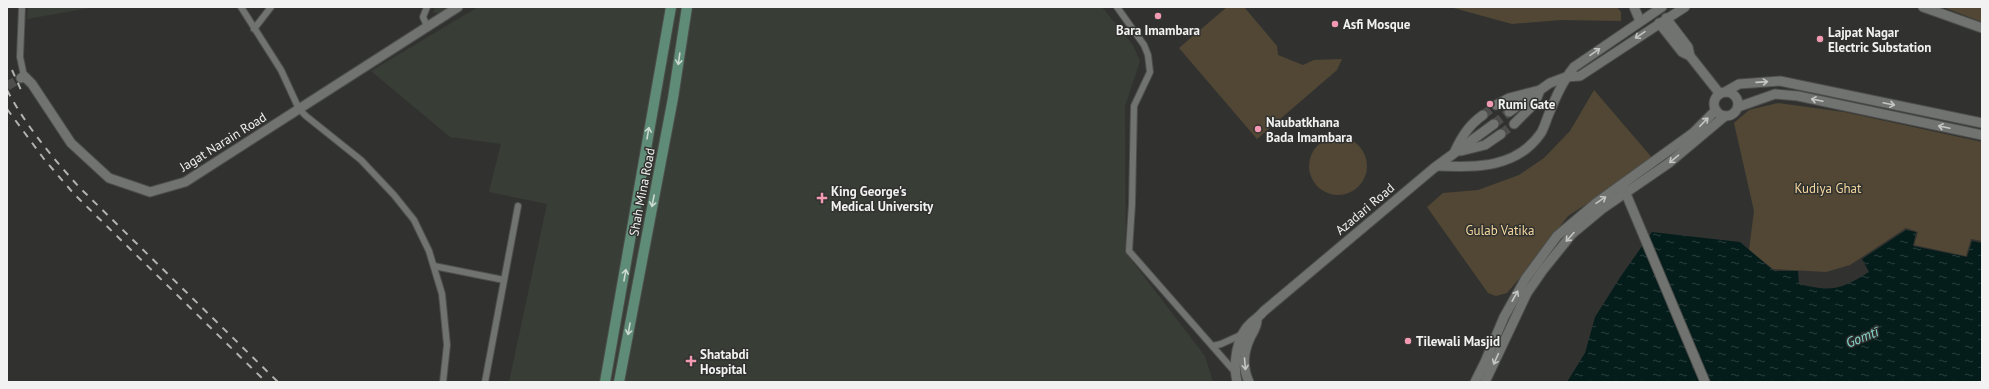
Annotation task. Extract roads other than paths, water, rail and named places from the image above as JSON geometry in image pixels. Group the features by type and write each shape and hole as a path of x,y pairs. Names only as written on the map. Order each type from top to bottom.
{"main road":[{"name":"Shah Mina Road","path":"605,382 671,7"},
{"name":"Shah Mina Road","path":"619,382 673,98 687,7"},
{"path":"665,42 681,44"},
{"path":"641,179 657,181"},
{"path":"629,252 643,254"},
{"path":"608,365 622,368"}],"street":[{"path":"22,7 20,57 22,77"},
{"path":"241,7 281,70 299,109 361,160 394,195 414,220 429,251 442,294 447,346 443,382"},
{"path":"254,29 272,7"},
{"path":"427,7 423,18 427,26"},
{"name":"Jagat Narain Road","path":"22,77 32,84 72,143 109,178 150,192 185,182 458,7"},
{"path":"1117,7 1144,45 1148,55 1150,72 1134,106 1129,252 1213,346 1236,377"},
{"path":"1634,7 1640,20"},
{"path":"1509,112 1550,83 1566,77 1580,76 1685,7"},
{"path":"1923,7 1982,28"},
{"path":"1437,166 1483,166 1501,163 1525,149 1541,133 1566,77 1574,67 1655,8"},
{"path":"1663,21 1682,52 1690,56 1722,93 1735,96 1738,107"},
{"path":"1725,116 1716,110 1714,102 1722,93 1739,84 1780,81 1982,123"},
{"path":"1496,105 1509,98 1540,90"},
{"path":"1514,124 1535,103 1540,90"},
{"path":"1475,382 1502,322 1526,278 1557,236 1596,203 1625,189 1669,163 1725,116 1733,114 1738,107 1775,94 1798,96 1982,135"},
{"path":"1485,382 1527,293 1543,270 1572,234 1693,133 1716,110"},
{"name":"Azadari Road","path":"1244,333 1251,322 1257,320 1264,310 1454,153 1463,133 1473,122 1483,115"},
{"path":"1454,153 1494,124"},
{"path":"1454,153 1485,145 1501,134"},
{"path":"1625,189 1705,382"},
{"path":"485,382 518,206"},
{"path":"434,266 504,280"},
{"path":"1249,382 1244,359 1247,344 1257,325 1257,320"},
{"path":"1502,322 1512,325"},
{"path":"1213,346 1221,344 1244,333"},
{"path":"1236,377 1236,358 1244,333"}],"water":[{"name":"Gomtī","path":"1906,230 1916,232 1913,246 1967,257 1972,241 1982,243 1982,382 1567,382 1585,353 1595,317 1621,276 1652,232 1740,242 1774,271 1798,271 1799,284 1810,287 1836,288 1850,283 1869,272 1862,259"}],"tunnel":[{"path":"7,86 21,78"},
{"path":"1483,115 1496,105"},
{"path":"1494,124 1509,112"},
{"path":"1501,134 1514,124"}],"railway":[{"path":"12,70 21,90"},
{"path":"7,90 22,116 40,141 79,187 278,382"},
{"path":"7,109 44,159 74,194 266,382"}],"place":[{"name":"Bara Imambara","path":"1158,16"},
{"name":"Asfi Mosque","path":"1335,24"},
{"name":"Lajpat Nagar Electric Substation","path":"1820,39"},
{"name":"Rumi Gate","path":"1490,104"},
{"name":"Naubatkhana Bada Imambara","path":"1258,129"},
{"name":"King George's Medical University","path":"822,198"},
{"name":"Tilewali Masjid","path":"1408,341"},
{"name":"Shatabdi Hospital","path":"691,361"}],"park label":[{"name":"Kudiya Ghat","path":"1828,188"},
{"name":"Gulab Vatika","path":"1500,230"}]}
